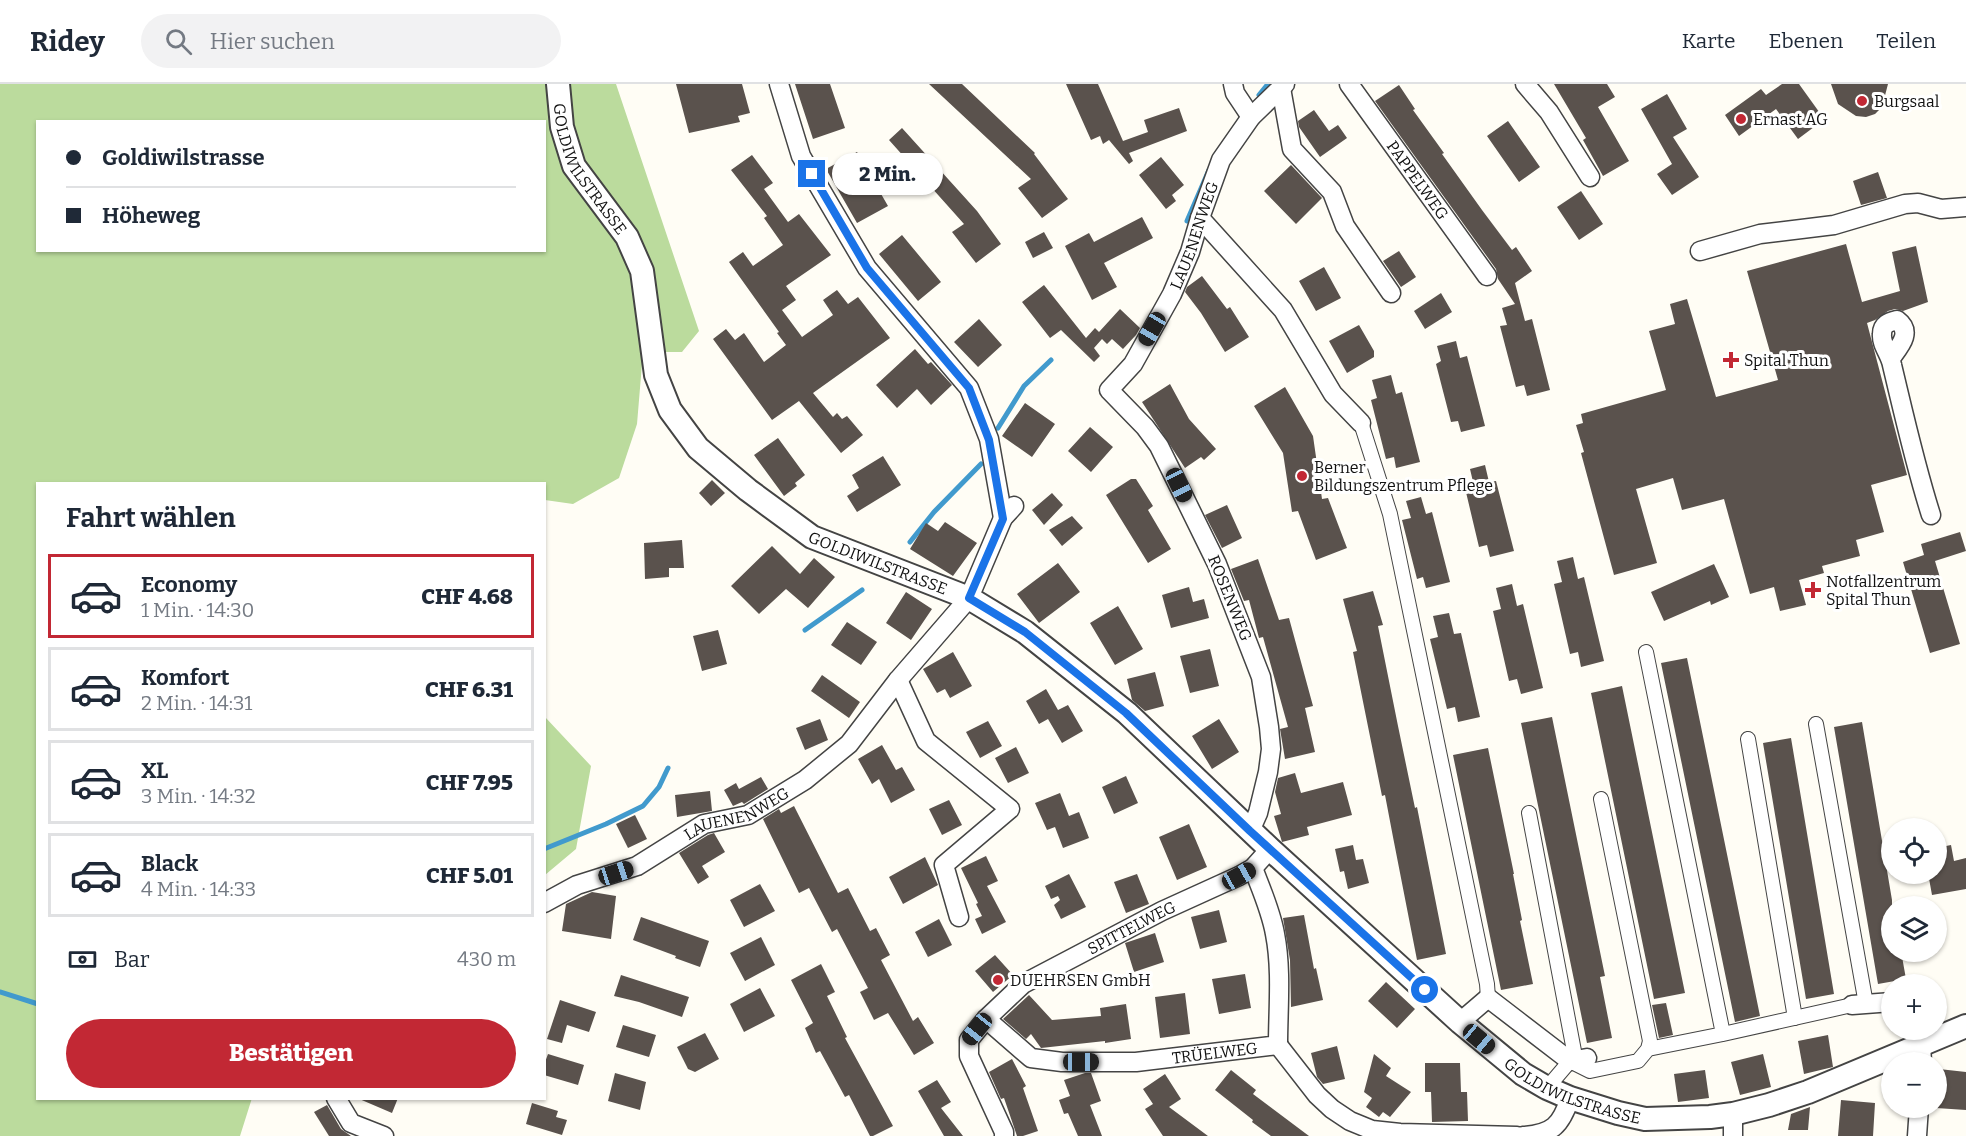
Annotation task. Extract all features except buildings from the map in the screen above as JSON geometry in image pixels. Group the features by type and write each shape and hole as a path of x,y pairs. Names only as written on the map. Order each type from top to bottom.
{"street":[{"name":"GOLDIWILSTRASSE","path":"558,84 562,127 574,166 627,237 642,272 656,375 670,410 698,448 748,490 812,537 969,598 1025,632 1126,713 1250,831 1460,1022 1523,1074 1570,1098 1618,1113 1645,1127 1710,1118 1733,1125 1966,1026"},
{"name":"LAUENENWEG","path":"546,902 577,885 637,866 704,824 748,815 805,780 849,744 898,680 969,598 1008,512 989,440 969,388 867,268 801,156 779,84"},
{"path":"1233,84 1235,93 1251,117"},
{"name":"PAPPELWEG","path":"1349,84 1486,276"},
{"path":"1525,84 1549,112 1590,177"},
{"name":"LAUENENWEG","path":"1109,390 1133,364 1172,294 1190,252 1221,160 1251,117 1283,86"},
{"path":"1283,86 1292,149 1332,192 1345,226 1391,293"},
{"path":"1700,251 1760,234 1834,225 1905,204 1918,203 1941,209 1966,207"},
{"path":"1200,218 1283,310 1333,394 1361,423 1390,514 1488,998"},
{"path":"1891,358 1917,471 1931,515"},
{"name":"ROSENWEG","path":"1109,390 1145,427 1159,446 1217,564 1261,677 1271,749 1258,813 1250,831"},
{"path":"1646,652 1722,1034"},
{"path":"898,680 926,741 1010,809 944,865 959,917"},
{"path":"1816,724 1859,1005"},
{"path":"1748,739 1795,1018"},
{"path":"1529,813 1574,1051 1590,1071 1638,1061 1648,1049 1650,1041 1601,799"},
{"name":"SPITTELWEG","path":"1004,1136 969,1056 969,1040 986,1019 1023,984 1162,911 1253,868 1270,849"},
{"name":"TRÜELWEG","path":"986,1019 1031,1058 1062,1062 1136,1062 1278,1045 1278,953 1268,908 1253,868"},
{"path":"1460,1022 1488,998"},
{"path":"1488,998 1579,1059"},
{"path":"1648,1049 1859,1005 1881,1003"},
{"path":"1278,1045 1317,1095 1332,1109 1350,1121 1372,1130 1400,1133 1517,1136"},
{"path":"1547,1088 1579,1059"},
{"path":"1524,1136 1552,1129 1559,1123 1570,1098"},
{"path":"337,1100 351,1123 384,1136"},
{"path":"1917,1136 1918,1118"}],"green space":[{"path":"0,84 616,84 699,331 682,352 643,352 637,424 619,478 573,504 546,500 546,482 36,482 36,1100 251,1100 240,1136 0,1136"},
{"path":"546,718 591,766 576,849 546,874"}],"waterway":[{"path":"1259,95 1268,84"},
{"path":"1187,221 1209,170"},
{"path":"998,428 1024,386 1051,360"},
{"path":"910,542 934,512 981,464"},
{"path":"805,630 862,590"},
{"path":"546,848 643,806 659,787 668,768"},
{"path":"0,992 36,1003"}],"place":[{"name":"Burgsaal","path":"1862,101"},
{"name":"Ernast AG","path":"1741,119"},
{"name":"Spital Thun","path":"1731,360"},
{"name":"Berner Bildungszentrum Pflege","path":"1302,476"},
{"name":"Notfallzentrum Spital Thun","path":"1813,590"},
{"name":"DUEHRSEN GmbH","path":"998,980"}],"route":[{"path":"812,174 867,268 969,388 989,440 1003,519 969,598 1025,632 1126,713 1250,831 1425,990"}]}
